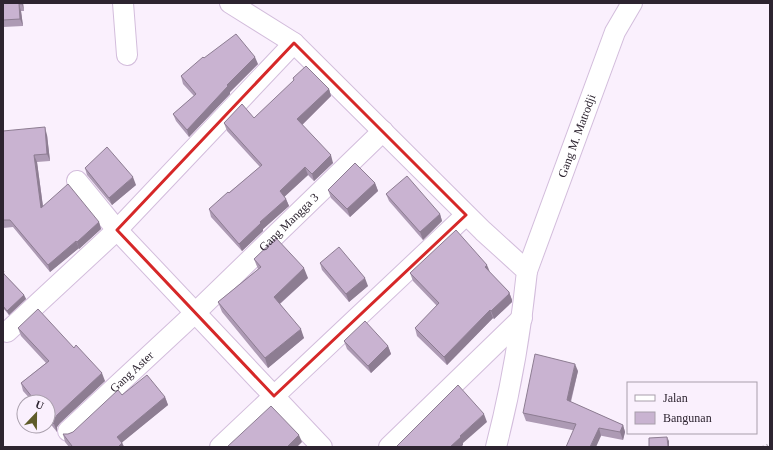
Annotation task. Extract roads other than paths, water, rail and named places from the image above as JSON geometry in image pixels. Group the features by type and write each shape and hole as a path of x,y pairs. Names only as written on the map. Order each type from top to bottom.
{"street":[{"path":"123,3 127,55"},
{"path":"230,3 294,43 466,215 527,271"},
{"name":"Gang M. Matrodji","path":"496,447 506,407 522,318 527,271 615,32 632,3"},
{"path":"7,332 117,230 294,43"},
{"name":"Gang Mangga 3","path":"195,313 383,131"},
{"path":"77,181 117,230 322,447"},
{"path":"220,447 466,215"},
{"name":"Gang Aster","path":"68,430 195,313"},
{"path":"389,447 522,318"}]}
